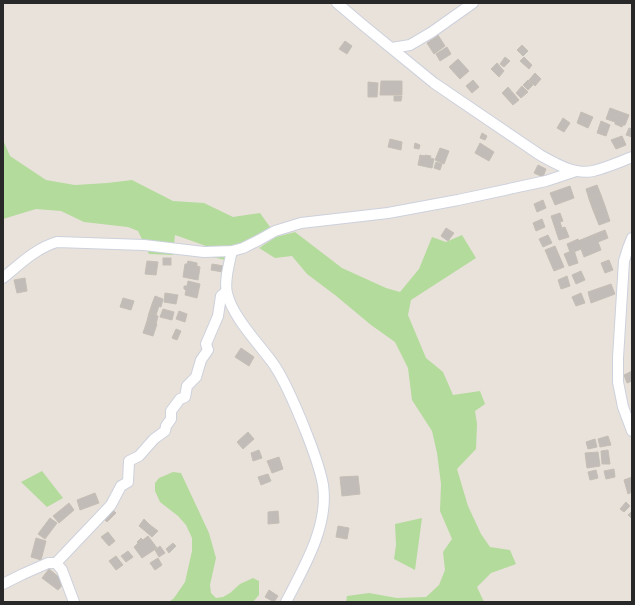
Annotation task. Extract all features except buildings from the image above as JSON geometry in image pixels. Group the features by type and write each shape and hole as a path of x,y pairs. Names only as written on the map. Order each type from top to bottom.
{"street":[{"path":"338,3 434,83 540,155 556,164 576,171"},
{"path":"392,48 410,45 432,32 473,3"},
{"path":"3,278 39,250 57,242 144,245 204,252 232,251 249,245 275,231 302,223 388,213 458,200 546,181 576,171 592,171 632,157"},
{"path":"632,238 624,261 618,382 623,407 632,431"},
{"path":"232,251 226,275 226,292 238,316 273,363 282,380 297,410 316,456 323,486 324,502 316,540 307,562 286,602"},
{"path":"3,584 48,563 56,563 111,505 121,486 128,482 129,462 139,456 154,439 166,431 166,426 171,419 171,411 180,399 185,397 188,386 196,377 201,360 208,350 206,344 218,316 221,296 226,292"},
{"path":"56,563 62,570 74,602"}],"green space":[{"path":"3,140 10,156 46,180 75,185 132,180 173,201 204,203 233,217 260,213 270,227 235,246 225,260 213,257 206,246 175,235 173,255 149,254 138,231 128,227 84,222 61,211 36,209 3,219"},
{"path":"295,232 342,268 386,288 400,292 419,269 432,237 446,242 462,235 476,258 411,300 408,315 426,358 443,372 453,395 480,391 485,404 475,411 477,424 476,449 457,469 468,506 481,534 490,547 510,550 516,564 491,573 477,587 484,602 346,602 347,596 369,593 397,598 426,597 439,585 445,570 443,552 452,539 440,511 441,484 437,453 432,431 412,400 408,368 395,342 371,325 307,274 292,256 275,258 259,248 276,237"},
{"path":"42,471 63,498 47,507 21,482"},
{"path":"173,472 181,473 209,533 216,558 210,585 211,593 216,598 223,597 240,584 253,578 259,581 259,595 253,602 169,602 174,598 185,582 192,551 192,538 186,525 178,516 160,502 155,491 155,483 159,478"},
{"path":"422,518 415,570 394,559 396,545 395,524"}]}
